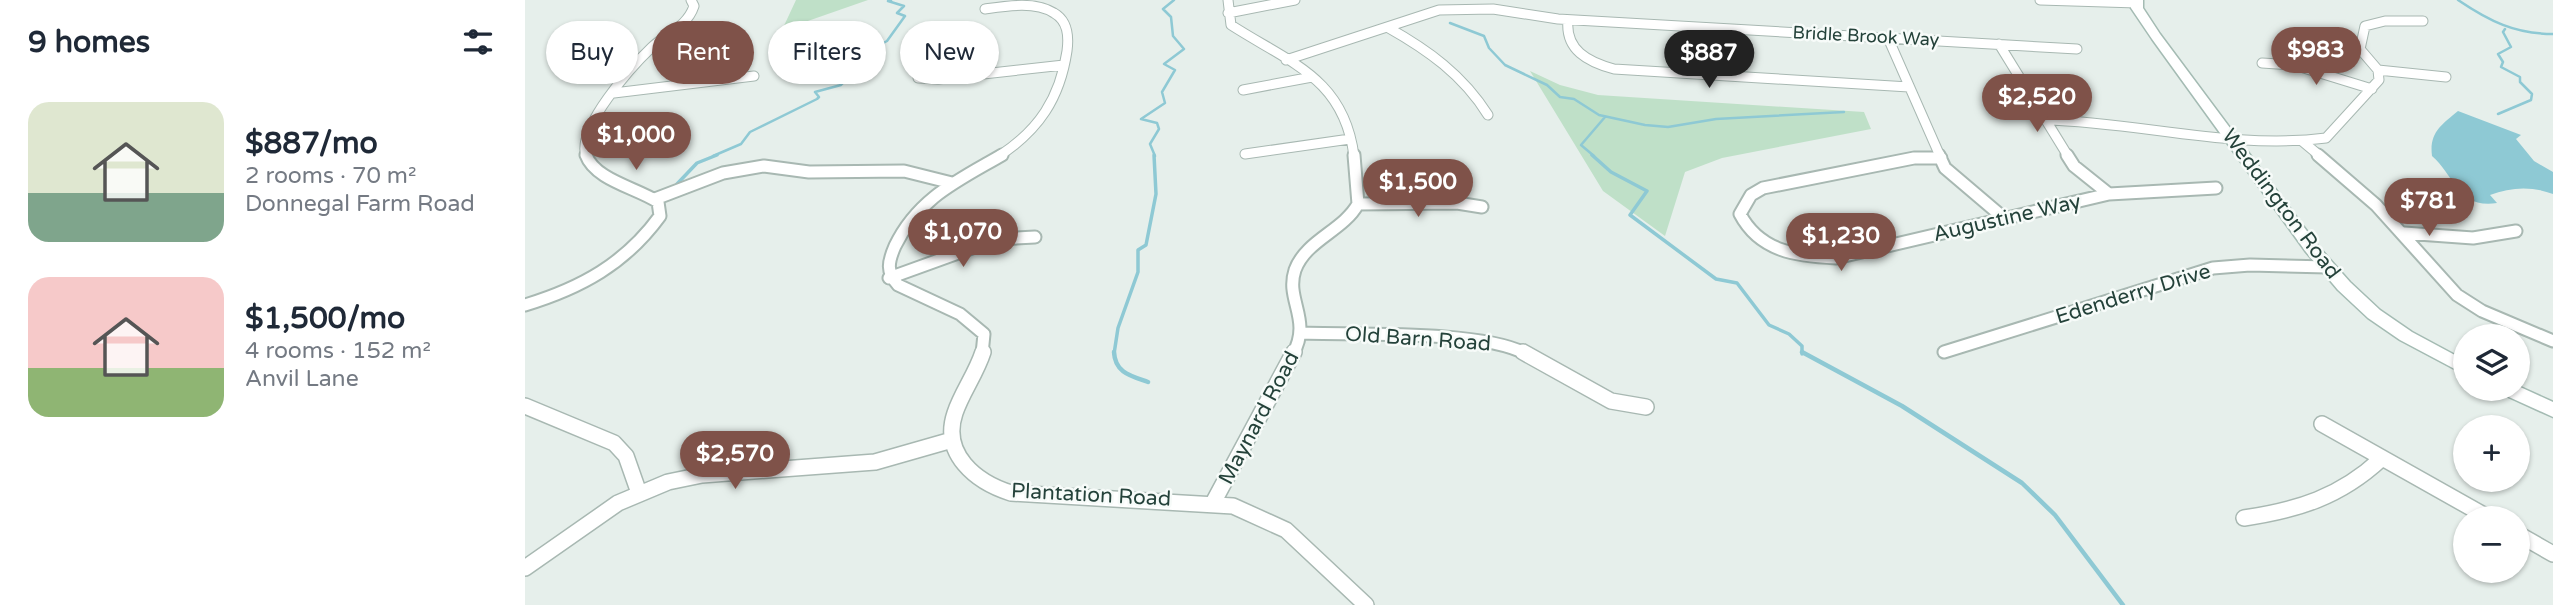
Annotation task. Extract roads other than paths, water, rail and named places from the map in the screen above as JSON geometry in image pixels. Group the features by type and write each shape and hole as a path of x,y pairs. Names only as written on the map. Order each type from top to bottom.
{"main road":[{"name":"Weddington Road","path":"2137,2 2156,36 2327,267 2374,314 2406,337 2453,362"},
{"path":"2530,399 2553,410"}],"street":[{"path":"525,305 573,290 616,265 660,216 660,204 655,199 596,168 584,157 582,146 586,132 652,47 691,16 694,6 691,0"},
{"path":"1295,0 1228,6 1231,25 1312,77 1339,104 1350,139 1359,204 1457,203 1482,207"},
{"path":"1432,0 1439,10"},
{"path":"2039,0 2137,2"},
{"path":"525,568 618,503 668,482 702,475 875,462 951,440 957,405 984,354 983,334 966,317 899,288 889,278 890,258 916,213 952,183 1008,153 1027,137 1058,97 1068,36 1058,10 1031,4 985,9"},
{"name":"Bridle Brook Way","path":"1286,60 1439,10 1493,9 1568,20 2077,49"},
{"path":"1568,20 1567,36 1579,55 1614,69 1909,87"},
{"path":"2046,120 2094,121 2171,133 2230,137 2302,141 2331,136 2345,116 2379,80 2378,69 2360,49 2365,26 2379,21 2423,21"},
{"path":"1387,26 1433,53 1472,89 1488,116"},
{"path":"1888,38 1941,158 1954,177 2005,219"},
{"path":"1999,44 2074,166 2109,194"},
{"path":"2262,63 2286,63 2372,89"},
{"path":"999,72 1064,65"},
{"path":"2378,69 2446,77"},
{"path":"1243,90 1312,77"},
{"path":"614,93 688,84"},
{"path":"1245,154 1350,139"},
{"path":"2302,141 2376,205 2449,288 2465,301 2493,317 2553,341"},
{"name":"Augustine Way","path":"1941,158 1914,158 1763,188 1751,195 1740,214 1753,235 1770,247 1790,254 1836,258 2109,194 2216,188"},
{"path":"655,199 723,173 764,166 809,172 904,171 952,183"},
{"name":"Maynard Road","path":"1213,503 1302,332 1294,293 1295,271 1303,256 1352,215 1359,204"},
{"path":"2403,233 2473,238 2516,231"},
{"path":"889,278 997,239 1035,237"},
{"name":"Edenderry Drive","path":"1944,352 2213,268 2250,265 2327,267"},
{"name":"Old Barn Road","path":"1302,332 1445,338 1499,344 1519,351 1611,401 1646,407"},
{"path":"525,406 614,443 626,456 639,493"},
{"path":"2322,424 2467,506"},
{"name":"Plantation Road","path":"951,440 968,470 983,481 1011,493 1213,503 1255,513 1286,530 1366,605"},
{"path":"2244,518 2287,512 2333,498 2362,478 2381,458"},
{"path":"2530,541 2553,554"}],"water":[{"path":"2458,111 2521,135 2516,139 2534,161 2553,172 2553,194 2529,189 2506,190 2490,195 2497,203 2484,204 2465,196 2432,156 2434,135"}],"waterway":[{"path":"713,156 741,144 750,132 817,99 819,97 815,92 841,85 857,68 850,61 887,41 905,16 897,13 904,6 888,1 891,0"},
{"path":"1155,156 1150,144 1159,129 1157,123 1141,119 1165,103 1162,92 1175,70 1164,64 1184,49 1173,36 1171,17 1163,9 1174,0"},
{"path":"2458,0 2514,29 2553,34"},
{"path":"1450,23 1484,36 1489,48 1505,65 1547,85 1560,97 1574,99 1599,115 1668,127 1716,119 1844,112"},
{"path":"2498,114 2531,100 2532,94 2520,82 2520,77 2501,67 2503,62 2498,54 2511,47 2503,32 2505,29"},
{"path":"1594,156 1581,145 1605,117"},
{"path":"677,184 697,163 717,155"},
{"path":"1114,353 1118,328 1138,272 1138,250 1146,245 1156,194 1154,155"},
{"path":"1592,155 1611,172 1647,191 1630,215 1716,279 1737,283 1769,325 1789,334 1802,346 1802,352"},
{"path":"1802,352 1902,406 2022,483 2055,515 2123,605"},
{"path":"1114,353 1121,369 1148,382"}]}
